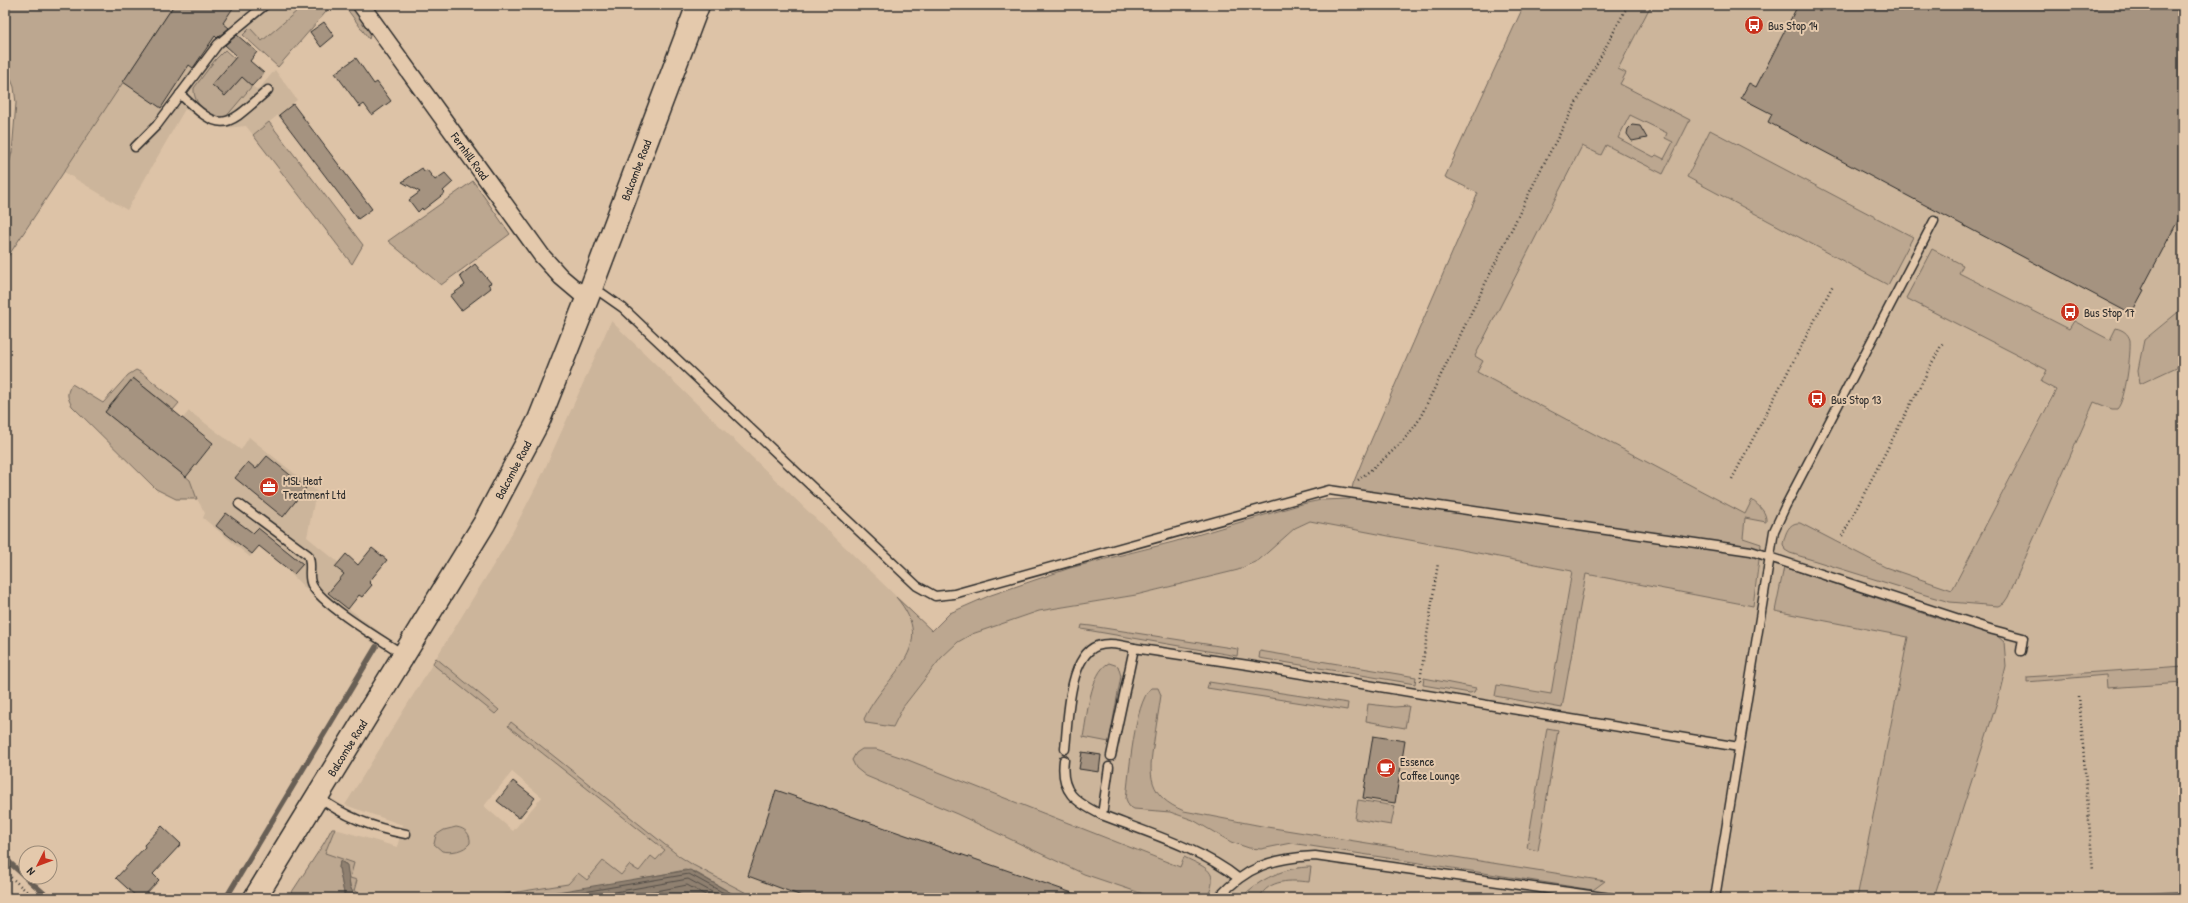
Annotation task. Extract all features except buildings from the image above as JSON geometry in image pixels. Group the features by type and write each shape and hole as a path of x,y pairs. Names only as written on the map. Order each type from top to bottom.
{"main road":[{"name":"Balcombe Road","path":"255,898 484,524 539,420 698,5"}],"street":[{"name":"Fernhill Road","path":"361,5 542,256 560,277 589,292"}],"lane":[{"path":"135,146 157,125 224,37 264,5"},
{"path":"180,94 202,115 215,122 222,123 237,117 268,90"},
{"path":"1715,898 1774,531 1785,507 1934,221"},
{"path":"589,292 623,308 917,586 936,596 954,594 1329,490 1735,549 1769,556 1993,630 2023,638 2021,651"},
{"path":"239,504 308,555 310,562 310,580 319,594 366,630 404,655"},
{"path":"1065,749 1074,682 1081,662 1091,650 1102,645 1115,644 1739,747"},
{"path":"1111,756 1134,648"},
{"path":"1064,760 1063,778 1067,790 1078,801 1102,815 1203,856 1221,865 1238,878"},
{"path":"1102,815 1109,767"},
{"path":"317,797 341,813 360,822 385,830 406,834"},
{"path":"1218,898 1238,878 1250,870 1276,860 1315,856 1611,898"}],"path":[{"path":"1353,484 1382,461 1406,437 1419,420 1540,172 1628,5"},
{"path":"1732,479 1833,285"},
{"path":"1842,536 1943,342"},
{"path":"1418,694 1438,563"},
{"path":"2079,696 2093,871"},
{"path":"5,872 34,898"}],"shaded area":[{"path":"5,5 174,5 5,261 5,179 12,152 16,103 14,87 5,64"},
{"path":"235,5 304,5 262,41 250,29 215,60 194,88 194,94 201,106 225,118 252,86 258,90 275,70 297,100 253,135 246,126 224,128 210,125 185,109 127,210 64,172 123,82 161,107 189,65 194,68"},
{"path":"304,5 332,5 278,67 243,35 250,28 262,41"},
{"path":"344,5 352,5 371,32 369,39"},
{"path":"1524,5 1651,5 1618,69 1626,73 1620,84 1690,120 1663,174 1606,145 1601,155 1582,146 1475,356 1483,361 1477,372 1745,514 1752,500 1762,510 1766,518 1766,522 1745,518 1743,538 1761,544 1753,606 1586,574 1562,708 1495,696 1497,685 1551,694 1572,571 1310,521 1295,528 1259,560 1238,570 1136,595 1039,611 972,634 958,642 941,658 903,707 893,727 866,723 864,719 873,703 895,674 911,646 913,632 908,615 896,597 932,631 950,613 991,595 1070,568 1173,542 1302,504 1321,500 1350,499 1353,484 1363,459 1478,193 1445,177","holes":["1630,115 1667,133 1665,138 1673,142 1664,159 1656,155 1654,157 1618,138"]},
{"path":"1651,5 2183,5 2183,308 2144,340 2138,373 2141,384 2183,364 2183,891 2081,898 1930,898 2000,672 1785,567 1775,611 1908,636 1857,898 1188,898 1196,873 885,752 1180,898 288,898 324,843 332,828 397,847 403,825 345,805 433,663 499,711 436,658 507,543 542,475 611,321 932,631 880,699 893,727 903,707 941,658 958,642 972,634 1039,611 1136,595 1250,566 1295,528 1310,521 1753,606 1761,544 1743,538 1745,514 1465,366","holes":["1710,130 1913,237 1888,285 1687,177","1932,249 1963,265 1959,273 2095,343 2094,402 2006,600 1952,590 2064,372","508,726 692,865 569,884 578,873 587,880 639,871 651,856 656,860 665,850","512,772 542,797 513,831 484,806","1137,792 1184,811 1267,827 1265,848 1249,848 1231,842 1193,820 1164,810 1131,808 1127,803","452,827 459,827 468,833 466,847 458,851 442,851 436,835"]},
{"path":"225,50 235,59 212,85 225,96 242,77 252,86 225,118 208,113 203,109 196,100 194,88 215,60"},
{"path":"269,122 363,245 352,264 253,135"},
{"path":"1710,130 1913,237 1888,285 1687,177"},
{"path":"473,181 510,234 441,285 388,241"},
{"path":"1932,249 1963,265 1959,273 2069,329 2074,321 2110,340 2116,328 2125,332 2130,340 2130,355 2127,376 2120,404 2117,409 2112,409 2094,402 2008,597 2004,603 1998,606 1950,602 1932,597 1790,553 1785,550 1783,544 1786,533 1790,527 1796,523 1800,523 1885,567 1952,590 2056,390 2041,382 2047,370 1906,298"},
{"path":"2183,308 2183,364 2140,384 2138,370 2144,340"},
{"path":"136,370 142,373 179,403 173,410 133,378 105,412 190,480 197,499 176,499 156,489 70,403 68,393 72,384 103,403 128,375"},
{"path":"189,411 241,450 249,437 321,495 314,503 307,537 339,563 335,567 344,574 328,593 381,633 374,644 315,598 282,565 259,546 250,557 203,518 205,513 197,499 190,480 186,477 213,443 183,418"},
{"path":"1784,567 1937,618 1995,634 2004,642 2006,666 1998,699 1934,898 1857,898 1908,637 1775,611"},
{"path":"1082,625 1238,649 1237,656 1081,629"},
{"path":"1260,651 1416,677 1415,684 1259,658"},
{"path":"436,658 499,710 495,714 435,666 433,663"},
{"path":"1109,663 1118,666 1121,676 1109,742 1083,737 1093,685 1097,676"},
{"path":"2183,666 2183,683 2107,688 2106,675 2027,682 2027,677"},
{"path":"1424,678 1476,688 1474,692 1470,693 1423,685"},
{"path":"1209,682 1348,703 1347,710 1207,688"},
{"path":"1151,688 1158,688 1161,695 1151,764 1153,783 1163,799 1184,811 1267,827 1605,881 1593,890 1291,843 1261,849 1249,848 1231,842 1193,820 1170,812 1134,809 1129,806 1126,799 1133,740 1140,709 1145,696"},
{"path":"1368,704 1394,707 1409,706 1405,728 1366,721"},
{"path":"511,722 679,856 756,898 740,898 695,872 685,870 557,893 480,898 568,884 578,873 587,880 603,861 621,875 629,865 639,871 651,856 656,860 665,850 508,726"},
{"path":"1547,728 1558,730 1538,851 1527,848"},
{"path":"862,749 876,749 903,758 1180,867 1184,857 1199,864 1209,872 1212,876 1211,889 1207,898 1155,898 1084,874 957,814 866,776 856,768 852,760 856,753"},
{"path":"1358,800 1395,806 1391,825 1355,819"},
{"path":"456,827 465,830 470,837 470,843 467,846 458,851 446,852 442,851 434,844 436,835 444,830"},
{"path":"332,828 335,828 325,853 354,863 350,878 357,880 354,891 374,898 356,898 350,886 345,863 340,861 339,868 345,898 288,898 324,843"},
{"path":"1311,867 1309,882 1281,882 1268,887 1259,898 1241,898 1256,885 1273,875 1292,869"},
{"path":"2183,891 2183,898 2081,898"}],"water":[{"path":"340,861 347,865 350,887 356,898 345,898 339,868"},
{"path":"690,870 740,898 521,898"}],"waterway":[{"path":"226,898 376,647"},
{"path":"5,859 9,862 5,868"},
{"path":"9,862 49,898"}],"place":[{"name":"Bus Stop 14","path":"1754,25"},
{"name":"Bus Stop 17","path":"2070,312"},
{"name":"Bus Stop 13","path":"1817,399"},
{"name":"MSL Heat Treatment Ltd","path":"269,487"},
{"name":"Essence Coffee Lounge","path":"1386,768"}]}
